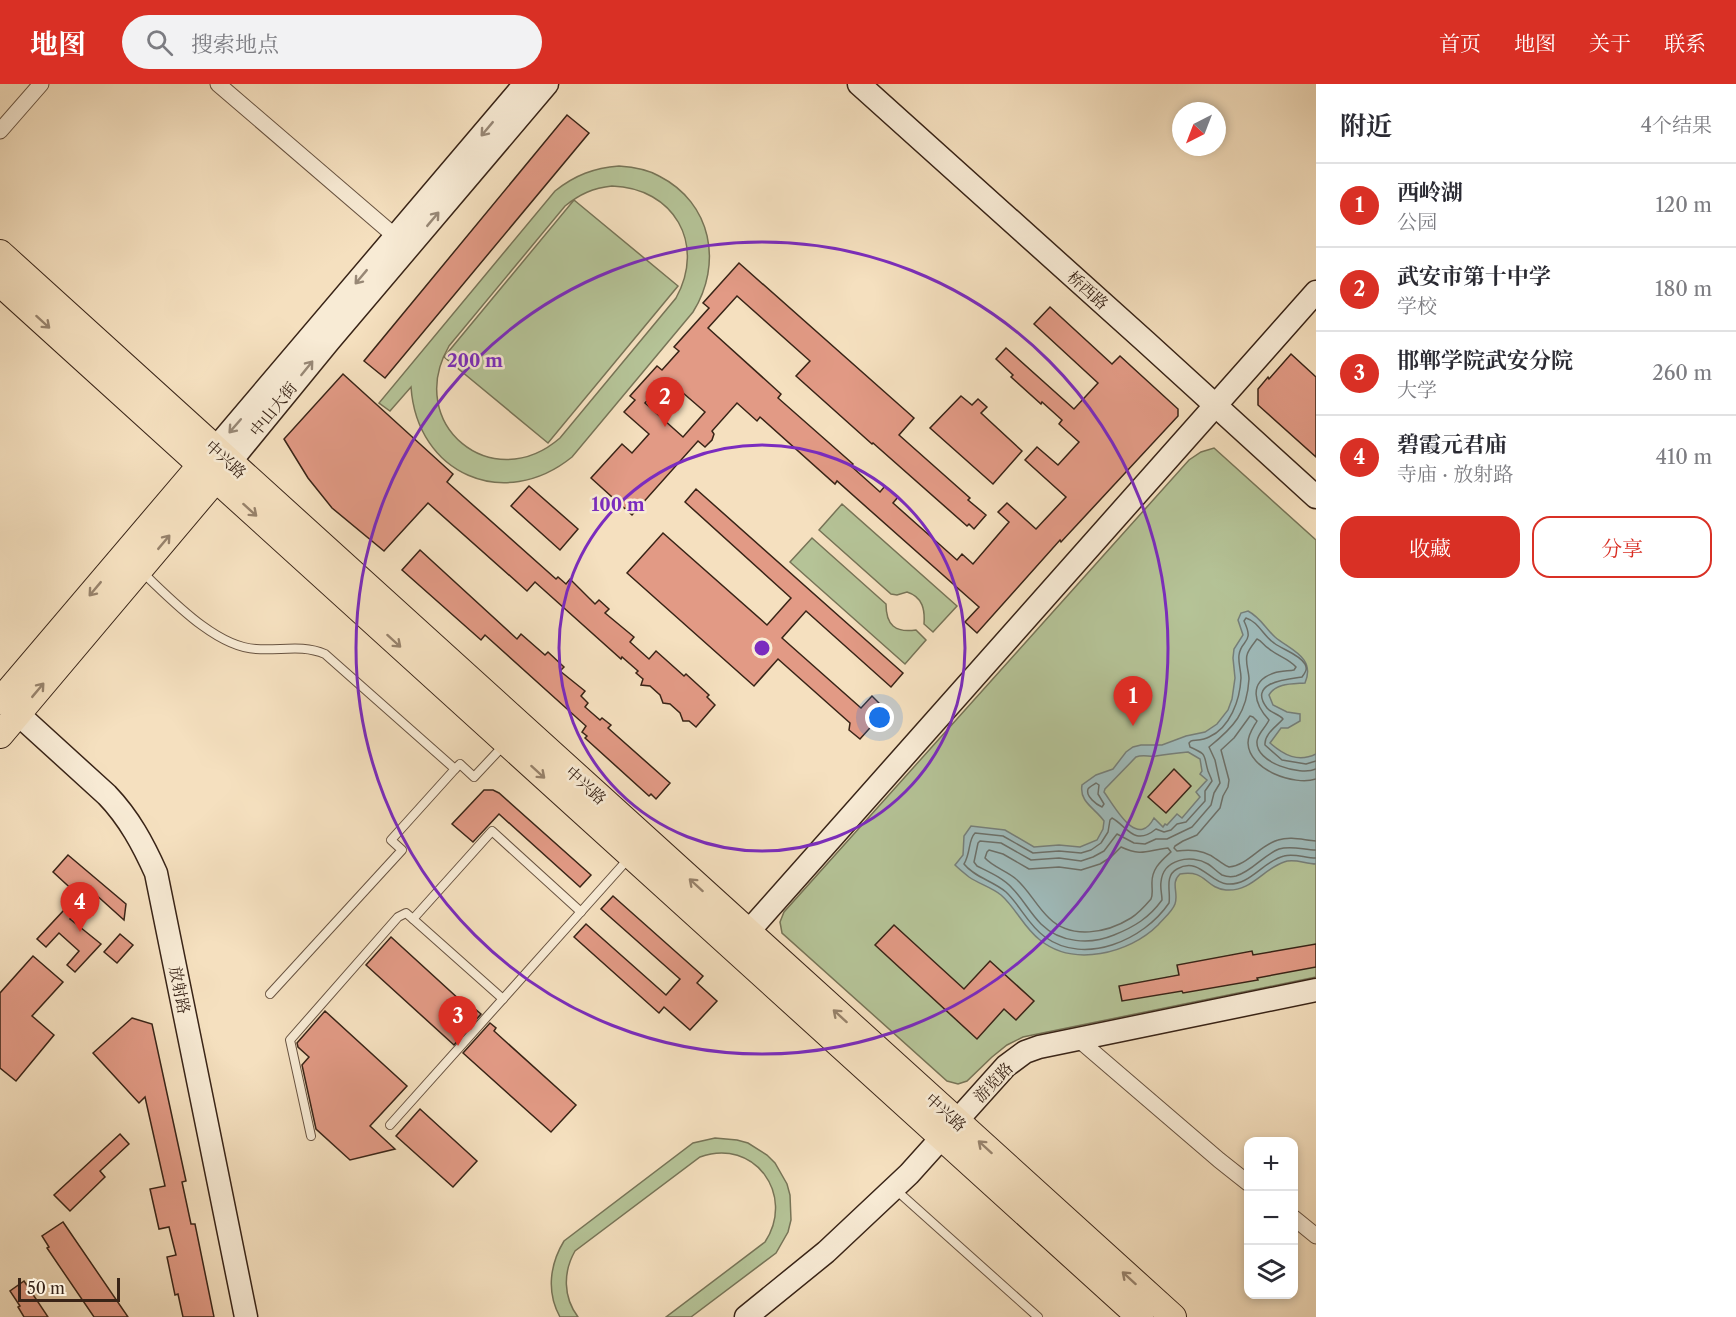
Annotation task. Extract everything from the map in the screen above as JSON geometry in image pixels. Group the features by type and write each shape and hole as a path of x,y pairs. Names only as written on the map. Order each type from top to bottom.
{"main road":[{"name":"中兴路","path":"0,253 215,464 506,743 631,856 949,1129 1173,1317"},
{"name":"中兴路","path":"0,283 215,464 748,932 1140,1317"},
{"name":"中山大街","path":"9,707 140,570 215,464"},
{"name":"中山大街","path":"0,735 9,707 215,464"}],"street":[{"path":"0,130 41,84"},
{"path":"218,84 396,237"},
{"name":"中山大街","path":"215,464 329,341 547,84"},
{"name":"桥西路","path":"859,84 1316,497"},
{"name":"中山大街","path":"215,464 396,237 522,85"},
{"path":"748,932 1316,292"},
{"name":"放射路","path":"9,707 121,809 135,828 156,873 246,1317"},
{"name":"游览路","path":"746,1317 826,1252 909,1174 1006,1066 1017,1057 1039,1047 1316,990"},
{"path":"1078,1039 1244,1180"},
{"path":"1298,1222 1316,1236"}],"lane":[{"path":"140,570 183,610 206,628 237,646 255,649 313,649 325,654 455,770"},
{"path":"270,994 402,850 390,840 460,764 474,777 506,743"},
{"path":"413,919 492,831 581,912"},
{"path":"390,1125 631,856"},
{"path":"311,1136 290,1040 398,917 406,913 503,999"},
{"path":"894,1188 1038,1317"}],"green space":[{"path":"610,167 645,170 677,188 691,202 701,218 707,236 708,274 702,293 693,312 572,457 546,473 519,482 493,482 468,475 447,462 429,442 417,417 411,387 390,411 379,403 555,191 577,177","holes":["612,186 634,189 652,197 667,208 678,222 685,239 687,258 684,278 676,298 560,438 534,454 508,459 483,455 462,443 446,425 438,402 438,375 449,346 565,206 581,195 599,188"]},
{"path":"574,200 678,286 548,443 444,357"},
{"path":"1214,448 1316,540 1316,977 1023,1037 1007,1045 967,1081 958,1084 947,1081 782,933 780,922 784,912 1189,460 1201,452"},
{"path":"842,504 957,606 933,632 924,624 923,609 917,597 907,592 891,594 819,530"},
{"path":"812,538 886,604 886,611 893,626 902,630 916,630 926,640 905,664 790,562"},
{"path":"715,1138 748,1143 767,1155 775,1163 787,1184 791,1220 788,1232 776,1253 691,1317 666,1317 765,1242 773,1224 776,1206 772,1189 764,1174 752,1163 737,1155 720,1153 700,1157 575,1251 568,1267 566,1284 567,1293 578,1317 560,1317 551,1288 553,1269 564,1241 693,1143"}],"water":[{"path":"1248,611 1256,617 1275,637 1300,655 1307,667 1305,683 1280,686 1269,695 1273,705 1287,712 1300,714 1300,721 1288,728 1281,728 1270,743 1297,758 1316,754 1316,864 1284,862 1250,884 1235,890 1219,889 1195,874 1180,874 1175,885 1176,900 1172,910 1146,935 1117,950 1100,954 1068,953 1053,948 1034,935 1001,895 969,877 955,865 963,855 964,836 971,826 1005,830 1034,847 1059,845 1080,847 1097,840 1103,829 1104,821 1085,800 1082,785 1096,775 1113,769 1126,752 1133,747 1162,745 1205,732 1217,724 1228,710 1232,699 1235,678 1234,649 1243,635 1238,620 1241,613","holes":["1188,752 1200,759 1202,771 1200,774 1207,780 1196,792 1200,797 1182,818 1177,814 1163,827 1154,818 1147,827 1141,830 1134,828 1120,815 1104,792 1136,757"]}],"building":[{"path":"567,115 589,133 385,378 364,361"},
{"path":"739,263 914,418 899,435 986,515 974,529 969,524 967,526 796,376 810,361 737,296 708,328 781,394 778,398 853,464 851,466 880,492 885,486 898,497 893,503 957,560 962,554 973,564 1009,522 998,512 1007,503 1036,529 1066,497 1025,460 1037,447 1058,465 1079,442 1059,424 1062,420 1011,377 1013,375 996,359 1006,348 1074,409 1098,383 1034,324 1050,307 1112,364 1120,356 1178,409 1178,416 1061,542 1060,540 977,633 965,622 979,607 837,481 835,484 760,417 757,421 737,403 712,431 714,434 712,440 705,447 698,441 632,515 591,478 622,444 632,453 649,434 624,412 635,400 630,396 657,366 662,370 679,351 674,347 709,308 703,303","holes":["667,379 705,412 683,437 645,403"]},
{"path":"1291,354 1316,377 1316,457 1258,405 1258,389"},
{"path":"343,374 453,474 447,482 556,579 558,577 566,584 570,579 595,604 599,600 609,609 605,613 634,637 630,642 649,659 656,651 709,695 707,697 715,705 696,727 689,721 683,721 680,713 670,704 663,703 660,695 650,686 641,685 643,679 636,673 638,671 622,657 621,659 535,582 527,591 428,503 384,551 332,508 308,478 284,439"},
{"path":"961,396 972,405 978,399 987,407 981,413 1022,451 993,484 930,428"},
{"path":"529,486 578,529 560,550 511,506"},
{"path":"696,489 903,673 891,687 806,611 782,638 861,708 872,696 886,710 860,739 849,730 850,723 778,659 754,686 627,573 663,533 767,625 791,598 685,502"},
{"path":"420,550 517,639 521,634 545,655 548,652 564,667 560,671 585,691 581,696 588,703 585,707 600,720 602,718 611,725 608,728 670,783 656,799 651,794 649,796 585,738 587,736 582,732 586,726 485,635 481,640 402,570"},
{"path":"1174,769 1191,786 1166,813 1148,797"},
{"path":"484,790 499,793 591,875 580,887 499,814 473,842 452,824"},
{"path":"68,855 126,904 124,920 94,893 70,919 101,944 75,972 67,965 79,951 59,933 46,947 37,939 78,895 53,872"},
{"path":"613,896 703,976 697,983 717,1001 690,1030 664,1007 659,1013 574,937 586,924 666,995 680,979 601,909"},
{"path":"894,925 964,989 990,961 1034,1001 1016,1020 1004,1009 977,1039 875,945"},
{"path":"120,934 133,945 117,963 104,952"},
{"path":"391,937 472,1011 475,1009 481,1014 454,1045 366,965"},
{"path":"1316,944 1316,967 1257,978 1258,980 1122,1001 1119,986 1179,975 1177,965 1252,951 1253,955"},
{"path":"33,956 63,982 32,1016 54,1035 16,1081 0,1068 0,993"},
{"path":"325,1011 407,1086 370,1126 395,1149 350,1160 316,1129 302,1065 309,1057 298,1047 297,1043"},
{"path":"132,1018 152,1024 186,1181 182,1182 191,1224 195,1224 214,1317 183,1317 178,1294 175,1295 167,1257 176,1255 169,1227 159,1229 150,1189 165,1186 145,1097 139,1103 93,1053"},
{"path":"490,1023 496,1028 494,1031 576,1105 551,1132 463,1053"},
{"path":"420,1109 477,1161 453,1187 396,1136"},
{"path":"120,1134 129,1144 100,1171 105,1177 70,1211 54,1195"},
{"path":"63,1222 128,1317 94,1317 47,1248 49,1247 42,1236"},
{"path":"24,1281 48,1317 24,1317 10,1291"}],"place":[{"name":"武安市第十中学","path":"665,427"},
{"name":"西岭湖","path":"1133,726"},
{"name":"碧霞元君庙","path":"80,932"},
{"name":"邯郸学院武安分院","path":"458,1046"}]}
